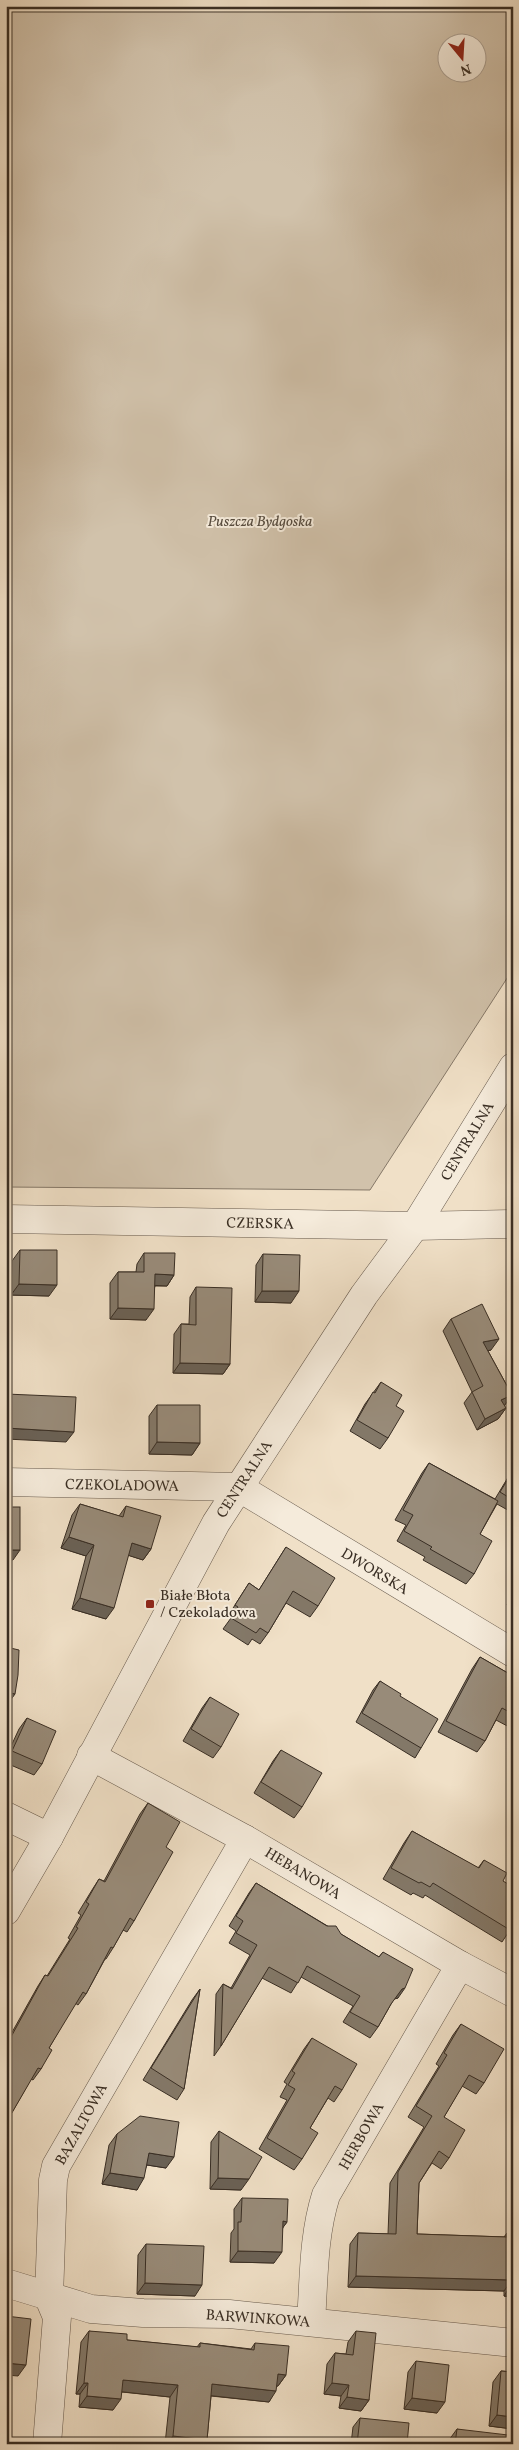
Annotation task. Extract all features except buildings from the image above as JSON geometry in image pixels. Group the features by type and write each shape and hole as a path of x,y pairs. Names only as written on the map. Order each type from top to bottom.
{"street":[{"name":"CENTRALNA","path":"6,1911 49,1836 238,1487 364,1295 415,1226 513,1067"},
{"name":"CZERSKA","path":"6,1219 415,1226 513,1224"},
{"name":"CZEKOLADOWA","path":"6,1482 238,1487"},
{"name":"DWORSKA","path":"238,1487 513,1653"},
{"name":"HEBANOWA","path":"91,1756 245,1839 460,1965 513,1993"},
{"path":"6,1816 49,1836"},
{"name":"BAZALTOWA","path":"47,2444 57,2317 49,2298 56,2166 245,1839"},
{"name":"HERBOWA","path":"311,2322 316,2239 326,2195 460,1965"},
{"name":"BARWINKOWA","path":"6,2283 29,2289 49,2298 91,2309 143,2313 229,2314 513,2343"}],"green space":[{"name":"Puszcza Bydgoska","path":"6,6 513,6 513,969 370,1190 6,1187"}],"place":[{"name":"Białe Błota / Czekoladowa","path":"150,1604"}]}
